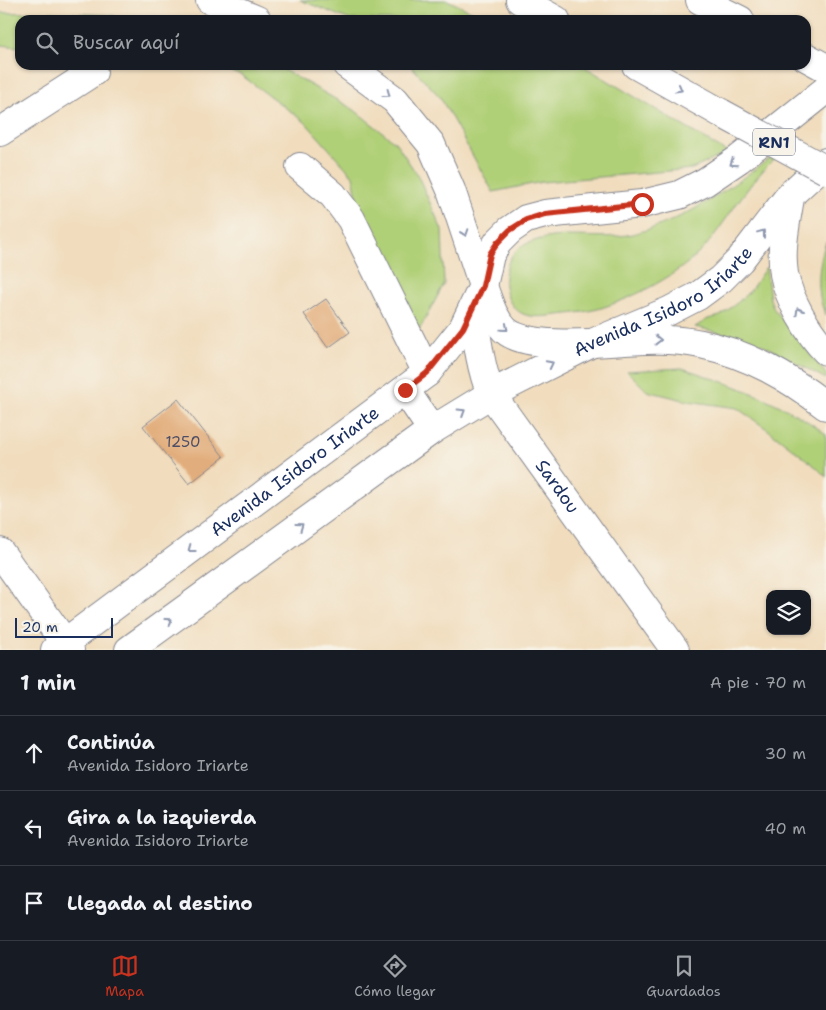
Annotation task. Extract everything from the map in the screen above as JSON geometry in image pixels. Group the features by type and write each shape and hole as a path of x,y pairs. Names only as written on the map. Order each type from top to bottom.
{"main road":[{"path":"210,0 245,15"},
{"path":"520,0 547,15"},
{"path":"700,0 730,15"},
{"path":"811,60 826,68"},
{"path":"354,70 395,100 431,144 451,190 478,297 507,331 520,338 536,342 672,340 726,350 754,360 777,372 799,385 826,406"},
{"name":"RN1","path":"645,70 826,170"},
{"path":"0,132 93,72"},
{"name":"Avenida Isidoro Iriarte","path":"64,648 427,373 463,328 478,297 490,254 498,242 510,230 526,220 545,214 642,204 679,195 705,182 740,158 826,90"},
{"name":"Avenida Isidoro Iriarte","path":"129,650 432,430 491,394 592,342 669,311 698,296 721,279 740,260 790,195 826,162"},
{"path":"300,167 333,195 351,220 427,373"},
{"path":"790,195 783,242 784,274 796,307 817,342 826,352"},
{"name":"Sardou","path":"478,297 480,354 491,394 675,650"},
{"path":"405,390 432,430"},
{"path":"0,552 64,648"}],"green space":[{"path":"300,0 447,0 479,15 338,15"},
{"path":"48,12 107,15 15,15 15,46 0,45 0,13"},
{"path":"226,70 284,70 353,109 396,143 418,176 442,230 444,284 416,336 362,222 353,176 305,122 241,75"},
{"path":"415,70 590,70 728,153 692,169 542,182 493,192 440,97"},
{"path":"783,149 738,201 705,247 682,267 641,292 598,309 546,316 523,314 509,300 506,290 506,269 516,251 524,245 551,237 618,236 653,228 673,220 711,199"},
{"path":"826,242 826,315 820,298 819,279 821,260"},
{"path":"766,267 770,299 774,309 826,374 826,379 763,345 747,339 695,327 708,319 720,316 737,303 750,291"},
{"path":"682,368 738,387 775,403 826,434 826,477 767,429 737,408 688,401 647,391 627,371"}],"building":[{"path":"326,299 350,332 328,348 304,314"},
{"path":"178,399 224,457 189,484 143,426"}],"route":[{"path":"405,390 427,373 463,328 474,309 483,286 490,254 498,242 510,230 526,220 545,214 642,204"}]}
